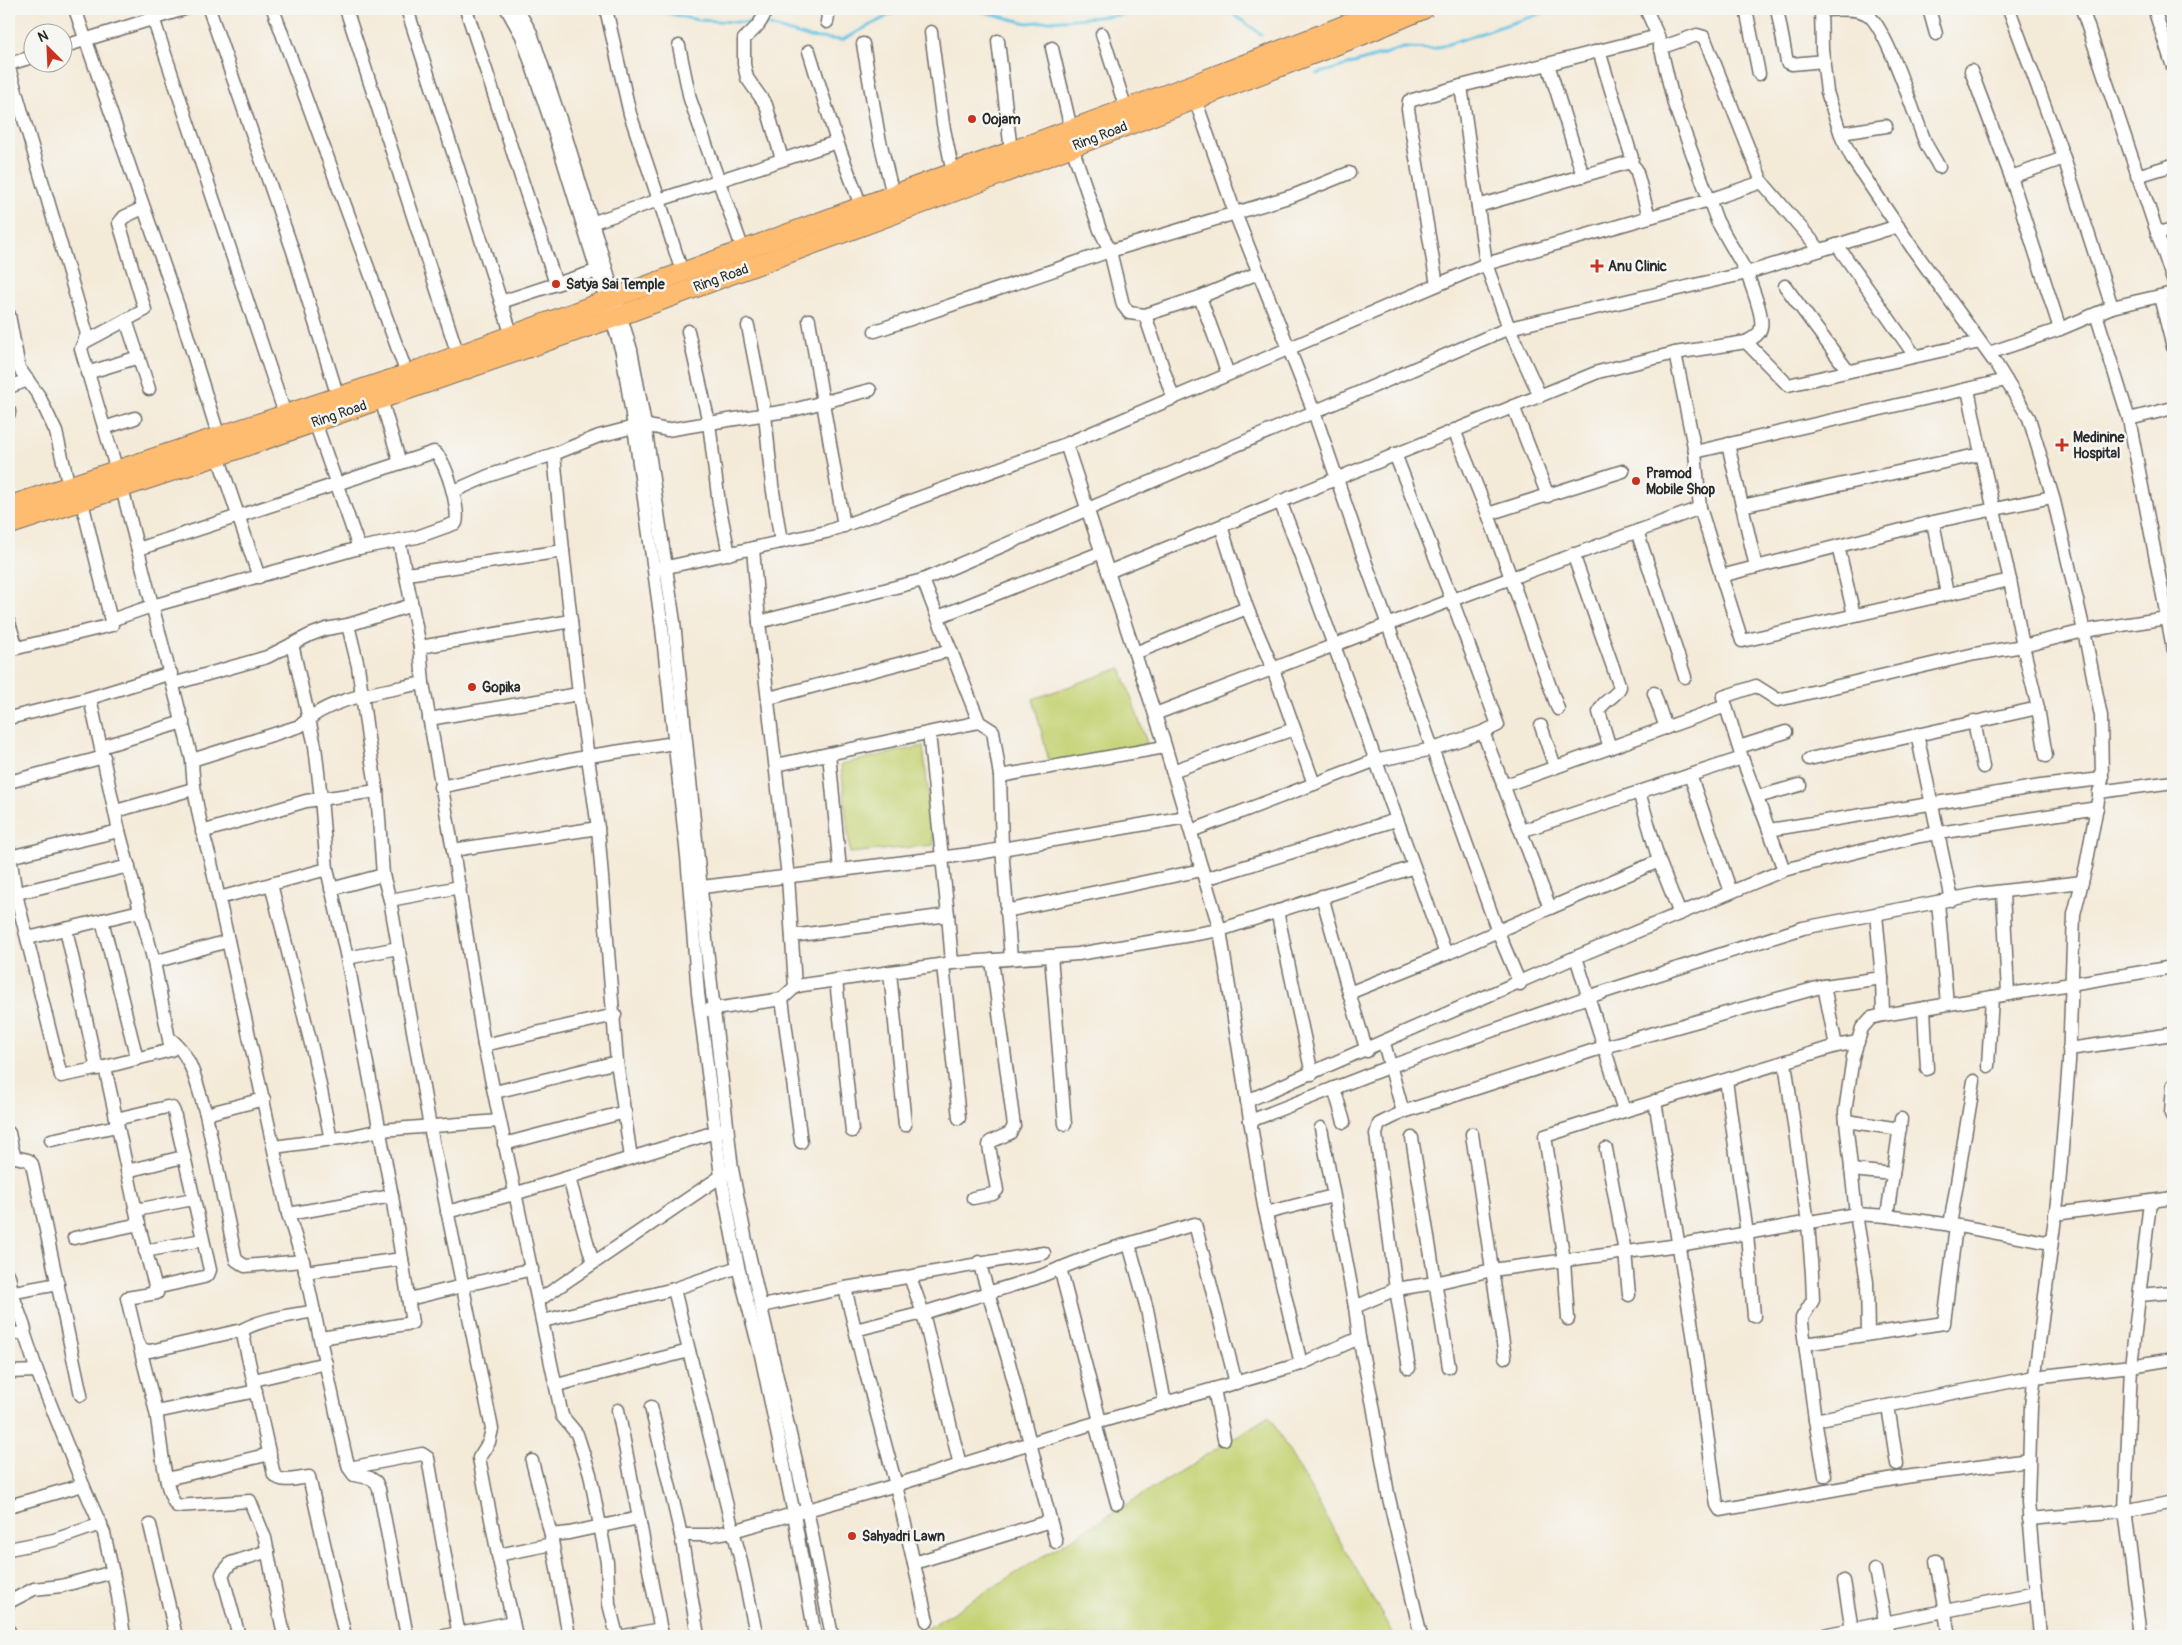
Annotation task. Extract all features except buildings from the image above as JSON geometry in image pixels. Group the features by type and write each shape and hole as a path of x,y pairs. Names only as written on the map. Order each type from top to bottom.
{"highway":[{"name":"Ring Road","path":"9,506 69,487 119,479 218,456 617,316 1172,100 1386,9"},
{"name":"Ring Road","path":"9,525 82,502 119,479 219,437 407,374 1011,151 1072,138 1126,109 1172,100 1195,99 1424,9"}],"street":[{"path":"75,9 178,308 219,437"},
{"path":"72,44 152,14 184,9"},
{"path":"209,9 293,251 338,397"},
{"path":"273,9 407,374"},
{"path":"346,9 458,355"},
{"path":"407,9 512,336"},
{"path":"466,9 556,284"},
{"path":"507,9 522,36 602,270"},
{"path":"517,9 531,33 592,223 610,299 624,338 640,426 660,569 674,622 680,742 695,888 701,1012 722,1130 807,1509 832,1636"},
{"path":"606,9 630,114 682,272"},
{"path":"827,22 829,9"},
{"path":"1108,572 1598,372 1674,353 1746,342 1758,335 1761,328 1759,313 1747,272 1717,221 1674,104 1659,42 1646,9"},
{"path":"1746,9 1759,74"},
{"path":"1777,9 1787,62 1792,64 1824,61"},
{"path":"1939,167 1926,144 1894,60 1871,18 1867,14 1856,11 1821,9 1827,92 1840,133 1853,160 1989,354 2030,418 2052,497 2084,631 2101,716 2101,785 2074,914 2069,1049 2059,1186 2031,1406 2029,1519 2040,1636"},
{"path":"1929,9 1936,34"},
{"path":"2009,9 2064,158 2112,307"},
{"path":"2082,9 2173,280"},
{"path":"765,13 754,30 744,39 744,64 747,78 766,105 782,159"},
{"path":"152,14 285,414"},
{"path":"2156,15 2173,68"},
{"path":"931,32 943,124 953,173"},
{"path":"1102,34 1126,109"},
{"path":"1437,285 1408,109 1409,101 1599,51 1697,35 1704,37 1762,182 1820,250"},
{"path":"998,42 1011,151"},
{"path":"862,44 879,137 893,195"},
{"path":"679,46 690,98 742,250"},
{"path":"1052,48 1072,138 1100,230 1110,251 1123,305 1130,313 1145,315 1200,297 1258,273"},
{"path":"809,50 837,142 861,206"},
{"path":"1599,51 1632,158 1630,162"},
{"path":"9,64 22,59"},
{"path":"1548,64 1584,176"},
{"path":"9,68 87,334 81,349 119,479 183,722 192,760 193,789 202,832 264,1100 288,1214 304,1266 349,1468 354,1475 370,1478 376,1482 380,1489 407,1636"},
{"path":"1971,71 2011,177 2060,329"},
{"path":"1461,86 1486,264 1508,328 1540,396"},
{"path":"1195,99 1258,273 1314,412 1498,932 1520,984"},
{"path":"1840,133 1886,126"},
{"path":"592,223 837,142"},
{"path":"2011,177 2064,158"},
{"path":"1478,206 1630,162"},
{"path":"1630,162 1636,169 1649,217"},
{"path":"2137,176 2173,165"},
{"path":"874,330 1110,251 1295,194 1349,173"},
{"path":"660,569 826,532 844,526 1066,444 1486,264 1709,200 1762,182"},
{"path":"85,342 145,310 119,223 124,217 143,208"},
{"path":"759,622 923,580 1508,328 1747,272 1898,226"},
{"path":"2157,233 2173,229"},
{"path":"1837,245 1915,356"},
{"path":"501,302 602,270"},
{"path":"1785,286 1848,372"},
{"path":"1989,354 2060,329 2112,307 2160,297 2173,292"},
{"path":"1200,297 1228,374"},
{"path":"2160,297 2173,347"},
{"path":"2096,314 2129,418 2170,617 2173,648"},
{"path":"9,315 12,343 19,368 39,396 56,432 69,487"},
{"path":"1145,315 1173,398"},
{"path":"126,320 149,389"},
{"path":"809,320 821,403 844,526"},
{"path":"748,326 765,414 772,485 781,542"},
{"path":"688,331 709,423 719,504 729,554"},
{"path":"1746,342 1788,385 1980,342"},
{"path":"1674,353 1695,452 1700,508 1742,640 2010,580"},
{"path":"88,373 139,356"},
{"path":"9,387 28,380"},
{"path":"1695,452 2006,380"},
{"path":"1968,389 2038,708 2046,756"},
{"path":"454,491 488,476 554,454 599,436 640,426 667,430 821,403 870,390"},
{"path":"381,399 400,463"},
{"path":"1513,406 1548,496"},
{"path":"2129,418 2173,408"},
{"path":"104,428 135,418"},
{"path":"315,422 359,548"},
{"path":"1454,430 1488,514 1558,709"},
{"path":"1066,444 1155,714 1220,930 1266,1213 1301,1364"},
{"path":"1728,444 1756,567"},
{"path":"111,620 152,606 359,548 417,537 456,523 458,516 454,491 438,454 434,452 138,549"},
{"path":"554,454 579,694 598,828 618,1062 631,1158"},
{"path":"1191,831 1374,761 1433,749 1498,725 1395,454"},
{"path":"1742,506 1981,454"},
{"path":"218,456 259,577"},
{"path":"1488,514 1623,471"},
{"path":"1721,576 1933,522 2052,497"},
{"path":"1280,501 1335,644 1374,761 1446,954"},
{"path":"9,623 13,649 112,625 82,502"},
{"path":"1155,714 1573,554 1700,508"},
{"path":"1933,522 1947,594"},
{"path":"1221,526 1247,608 1273,668 1314,784"},
{"path":"1637,531 1684,677"},
{"path":"399,540 420,647 423,683 440,787 454,850 484,1045 495,1092 499,1121 539,1300 562,1416 577,1434 585,1454 607,1562 609,1604 617,1636"},
{"path":"1838,546 1854,615"},
{"path":"753,548 759,622 788,877 795,987"},
{"path":"407,574 563,551"},
{"path":"938,617 1102,552"},
{"path":"1573,554 1620,687 1618,691 1600,706 1599,712 1610,748"},
{"path":"923,580 979,722 993,731 1000,776 1002,848 1011,958"},
{"path":"9,718 268,657 326,629 348,625 412,605"},
{"path":"1135,653 1247,608"},
{"path":"1784,870 1740,752 1723,697 1756,686 1778,700 1975,654 2023,646 2084,631 2170,617"},
{"path":"420,647 571,621"},
{"path":"348,625 358,666 378,791 383,875 390,900 430,1127 492,1430 489,1442 479,1458 516,1636"},
{"path":"292,644 309,717 321,798 326,869 347,958 381,1130 412,1323 321,1338"},
{"path":"769,698 951,650"},
{"path":"192,760 300,726 309,717 324,708 362,696 423,683"},
{"path":"1654,693 1666,728"},
{"path":"429,719 579,694"},
{"path":"90,698 116,810 119,831 154,962 171,1050 61,1076 28,938 12,894 9,854 119,831"},
{"path":"1503,786 1726,706"},
{"path":"1809,759 2038,708"},
{"path":"1974,721 1983,767"},
{"path":"9,782 102,752 183,722"},
{"path":"776,765 979,722"},
{"path":"1540,726 1555,767"},
{"path":"1172,771 1294,729"},
{"path":"1483,732 1550,908"},
{"path":"1521,832 1690,775 1786,732"},
{"path":"929,733 948,915 948,964 959,1118"},
{"path":"1917,734 1952,900"},
{"path":"440,787 589,756 680,742"},
{"path":"1000,776 1165,747"},
{"path":"829,754 840,870"},
{"path":"1690,775 1731,892"},
{"path":"1769,830 2041,786 2173,782"},
{"path":"1757,797 1800,785"},
{"path":"116,810 193,789"},
{"path":"202,832 239,822 280,807 321,798 378,791"},
{"path":"1639,792 1659,861 1680,914"},
{"path":"1247,1101 1784,870 1938,833 2097,808"},
{"path":"695,888 943,858 1186,817"},
{"path":"1006,911 1204,875 1396,820"},
{"path":"454,850 598,828"},
{"path":"1349,993 1498,932 1659,861"},
{"path":"12,894 129,866"},
{"path":"701,1012 714,1008 782,999 795,987 836,980 948,964 1078,954 1220,930 1414,867"},
{"path":"218,898 326,869"},
{"path":"331,889 383,875"},
{"path":"1250,1121 1391,1066 1588,996 1803,928 1938,902 2082,882"},
{"path":"271,884 314,1056 331,1140"},
{"path":"390,900 460,887"},
{"path":"695,888 714,1008 722,1130 721,1176 738,1267 758,1346 794,1514 815,1636"},
{"path":"2003,892 2008,994"},
{"path":"1322,896 1366,1050"},
{"path":"1938,902 1946,1004"},
{"path":"28,938 140,911"},
{"path":"1277,911 1312,1074"},
{"path":"1876,914 1882,978 1883,1015"},
{"path":"792,936 948,915"},
{"path":"102,920 137,1059"},
{"path":"66,929 157,1293 127,1298 156,1412 166,1480 174,1503 177,1506 250,1501 268,1551 284,1636"},
{"path":"154,962 228,941"},
{"path":"347,958 398,948"},
{"path":"1051,956 1065,1124"},
{"path":"1576,958 1624,1111"},
{"path":"973,1198 993,1194 997,1190 989,1146 990,1142 1010,1133 1014,1126 992,960"},
{"path":"1868,1334 1868,1282 1856,1214 1845,1112 1853,1058 1866,1022 1871,1018 1883,1015 2173,967"},
{"path":"890,972 906,1125"},
{"path":"1410,1368 1396,1289 1376,1134 1379,1124 1403,1112 1604,1047 1824,986 1882,978"},
{"path":"836,980 852,1131"},
{"path":"1824,986 1836,1046"},
{"path":"1988,1066 1992,996"},
{"path":"782,999 801,1142"},
{"path":"1924,1008 1927,1069"},
{"path":"484,1045 615,1015"},
{"path":"2069,1049 2173,1034"},
{"path":"169,1038 187,1057 206,1114 236,1260 245,1266 304,1266 402,1259"},
{"path":"1568,1319 1564,1261 1544,1136 1836,1046 1858,1042"},
{"path":"1384,1043 1403,1112"},
{"path":"495,1092 618,1062"},
{"path":"1784,1062 1808,1223 1813,1300 1802,1318 1814,1420 1825,1476"},
{"path":"1726,1080 1747,1234 1754,1316"},
{"path":"1805,1344 1944,1323 1953,1225 1974,1081"},
{"path":"2173,1085 2173,1118"},
{"path":"1334,1088 1344,1122"},
{"path":"206,1114 264,1100"},
{"path":"1655,1101 1679,1245 1717,1505 1720,1510 1723,1511 1905,1477 2029,1460"},
{"path":"51,1140 168,1107 172,1108 210,1270 208,1275 155,1288"},
{"path":"504,1144 624,1112"},
{"path":"274,1147 331,1140 381,1130 499,1121"},
{"path":"1846,1121 1900,1124 1888,1216"},
{"path":"1321,1128 1388,1494 1421,1636"},
{"path":"447,1212 569,1178 722,1130"},
{"path":"1472,1134 1505,1357"},
{"path":"1412,1138 1449,1367"},
{"path":"10,1143 15,1157 28,1160 32,1164 81,1395"},
{"path":"1606,1149 1624,1252 1629,1295"},
{"path":"128,1171 183,1157"},
{"path":"539,1300 732,1168"},
{"path":"1852,1170 1893,1174"},
{"path":"569,1178 593,1263"},
{"path":"288,1214 392,1196"},
{"path":"1266,1213 1333,1196"},
{"path":"2055,1214 2173,1198"},
{"path":"136,1210 193,1199"},
{"path":"2141,1636 2125,1510 2131,1366 2150,1202"},
{"path":"1355,1307 1396,1289 1436,1283 1492,1270 1679,1245 1856,1214 1888,1216 1953,1225 2051,1243"},
{"path":"74,1238 139,1224"},
{"path":"855,1330 923,1313 988,1293 1129,1244 1195,1224 1236,1383"},
{"path":"146,1251 202,1240"},
{"path":"1129,1244 1147,1309 1165,1403"},
{"path":"762,1306 979,1262 1044,1253"},
{"path":"979,1262 1008,1360 1056,1542"},
{"path":"543,1320 674,1289 738,1267"},
{"path":"1060,1268 1117,1503"},
{"path":"409,1299 532,1269"},
{"path":"9,1276 10,1293 38,1371 100,1524 113,1572 124,1636"},
{"path":"910,1277 923,1313 960,1465"},
{"path":"10,1293 58,1284"},
{"path":"846,1288 855,1330 896,1485 927,1621"},
{"path":"674,1289 733,1531 743,1563 748,1598 757,1636"},
{"path":"2140,1295 2173,1292"},
{"path":"140,1348 142,1350 150,1350 242,1330 253,1324 273,1318 314,1311"},
{"path":"242,1330 274,1475 279,1480 309,1477 345,1636"},
{"path":"9,1334 24,1332"},
{"path":"681,1536 733,1531 896,1485 1098,1422 1301,1364 1359,1338"},
{"path":"557,1385 689,1351"},
{"path":"1814,1420 2034,1377 2131,1366 2173,1359"},
{"path":"156,1412 255,1386 326,1363"},
{"path":"9,1372 38,1371"},
{"path":"1214,1389 1224,1440"},
{"path":"1888,1406 1897,1464"},
{"path":"651,1407 681,1536 698,1636"},
{"path":"618,1410 662,1632 624,1636"},
{"path":"166,1480 270,1454"},
{"path":"349,1468 422,1454 428,1458 459,1635"},
{"path":"532,1461 552,1539 569,1636"},
{"path":"9,1506 83,1485"},
{"path":"2029,1519 2125,1510 2173,1502"},
{"path":"498,1555 552,1539 639,1518"},
{"path":"914,1563 1050,1520"},
{"path":"9,1549 54,1540 100,1524"},
{"path":"150,1525 176,1636"},
{"path":"239,1636 222,1574 231,1563 268,1551"},
{"path":"1936,1561 1949,1636"},
{"path":"1875,1570 1888,1636"},
{"path":"9,1602 34,1588 61,1586 113,1572"},
{"path":"1844,1580 1853,1633"},
{"path":"1828,1634 1853,1633 1885,1623 2036,1593"},
{"path":"444,1636 459,1635 513,1622"},
{"path":"9,1631 10,1636"}],"green space":[{"path":"1121,668 1148,746 1050,765 1033,699"},
{"path":"923,746 934,845 850,853 841,764"},
{"path":"1269,1416 1394,1636 915,1636"}],"waterway":[{"path":"650,9 697,20 755,23"},
{"path":"763,24 808,37 842,40 901,9"},
{"path":"972,9 1027,23 1190,9"},
{"path":"1226,9 1261,34"},
{"path":"1317,74 1404,48 1433,49 1555,9"}],"place":[{"name":"Oojam","path":"972,119"},
{"name":"Anu Clinic","path":"1597,266"},
{"name":"Satya Sai Temple","path":"556,284"},
{"name":"Medinine Hospital","path":"2062,445"},
{"name":"Pramod Mobile Shop","path":"1636,481"},
{"name":"Gopika","path":"472,687"},
{"name":"Sahyadri Lawn","path":"852,1536"}]}
